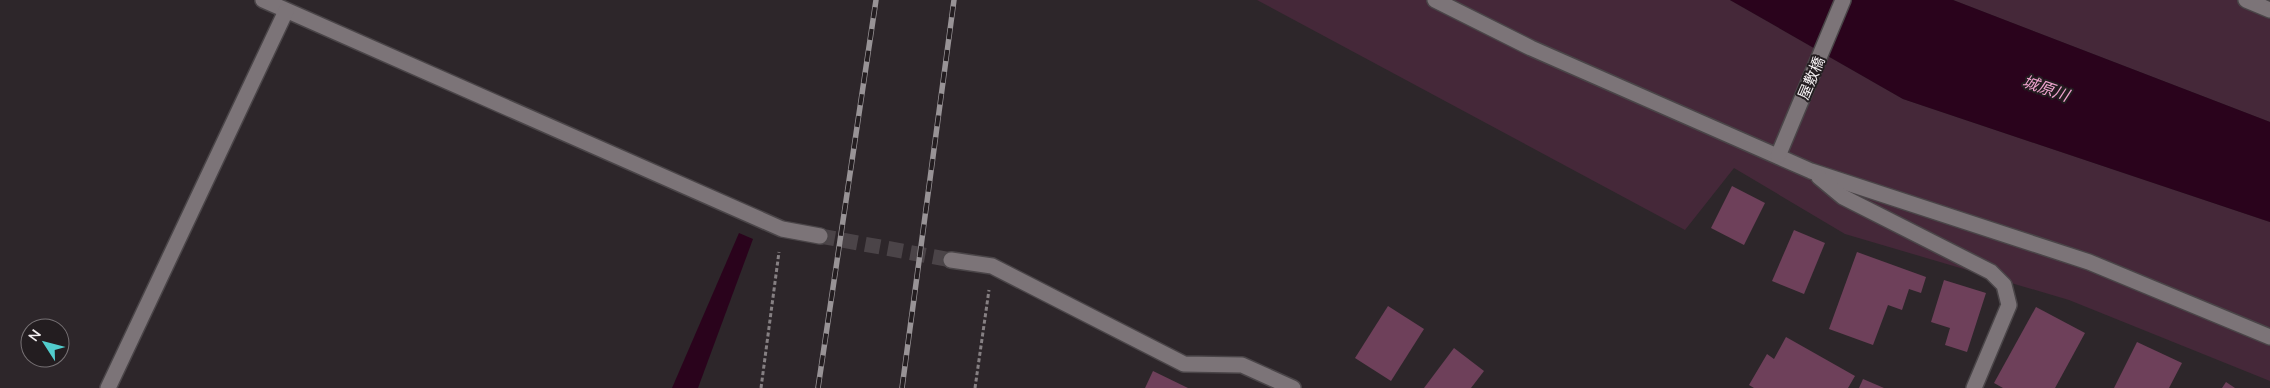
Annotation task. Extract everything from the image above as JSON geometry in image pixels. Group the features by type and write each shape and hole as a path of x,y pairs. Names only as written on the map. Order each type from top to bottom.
{"street":[{"path":"263,0 782,229 820,236"},
{"path":"1435,0 1532,48 1811,171 2089,262 2270,337"},
{"name":"屋敷橋","path":"1778,156 1844,0"},
{"path":"2246,0 2270,10"},
{"path":"108,388 286,10"},
{"path":"1811,171 1843,197 1991,272 2004,285 2009,304 1974,388"},
{"path":"951,260 992,266 1184,364 1242,365 1293,388"}],"path":[{"path":"761,388 782,229"},
{"path":"975,388 992,266"}],"shaded area":[{"path":"1257,0 1730,0 1903,99 2270,222 2270,381 2069,300 1845,234 1734,168 1685,230"},
{"path":"1953,0 2270,0 2270,122"}],"water":[{"name":"城原川","path":"1730,0 1953,0 2270,122 2270,222 1903,99"},
{"path":"739,233 753,239 698,388 672,388"}],"building":[{"path":"1732,186 1765,203 1744,245 1711,228"},
{"path":"1794,230 1825,243 1804,294 1772,281"},
{"path":"1857,252 1926,277 1921,293 1909,289 1902,310 1888,305 1873,345 1829,329"},
{"path":"1944,280 1986,293 1967,352 1945,345 1950,328 1931,322"},
{"path":"1388,306 1424,329 1391,381 1355,358"},
{"path":"2036,307 2085,333 2055,388 2003,388 1994,383"},
{"path":"1786,337 1855,376 1848,388 1754,388 1749,385 1767,354 1774,359"},
{"path":"2137,342 2182,363 2169,388 2114,388"},
{"path":"1454,348 1484,371 1471,388 1424,388"},
{"path":"1153,371 1188,388 1145,388"},
{"path":"1863,379 1884,388 1859,388"},
{"path":"2226,382 2235,388 2222,388"}],"tunnel":[{"path":"820,236 951,260"}],"railway":[{"path":"818,388 876,0"},
{"path":"902,388 954,0"}]}
